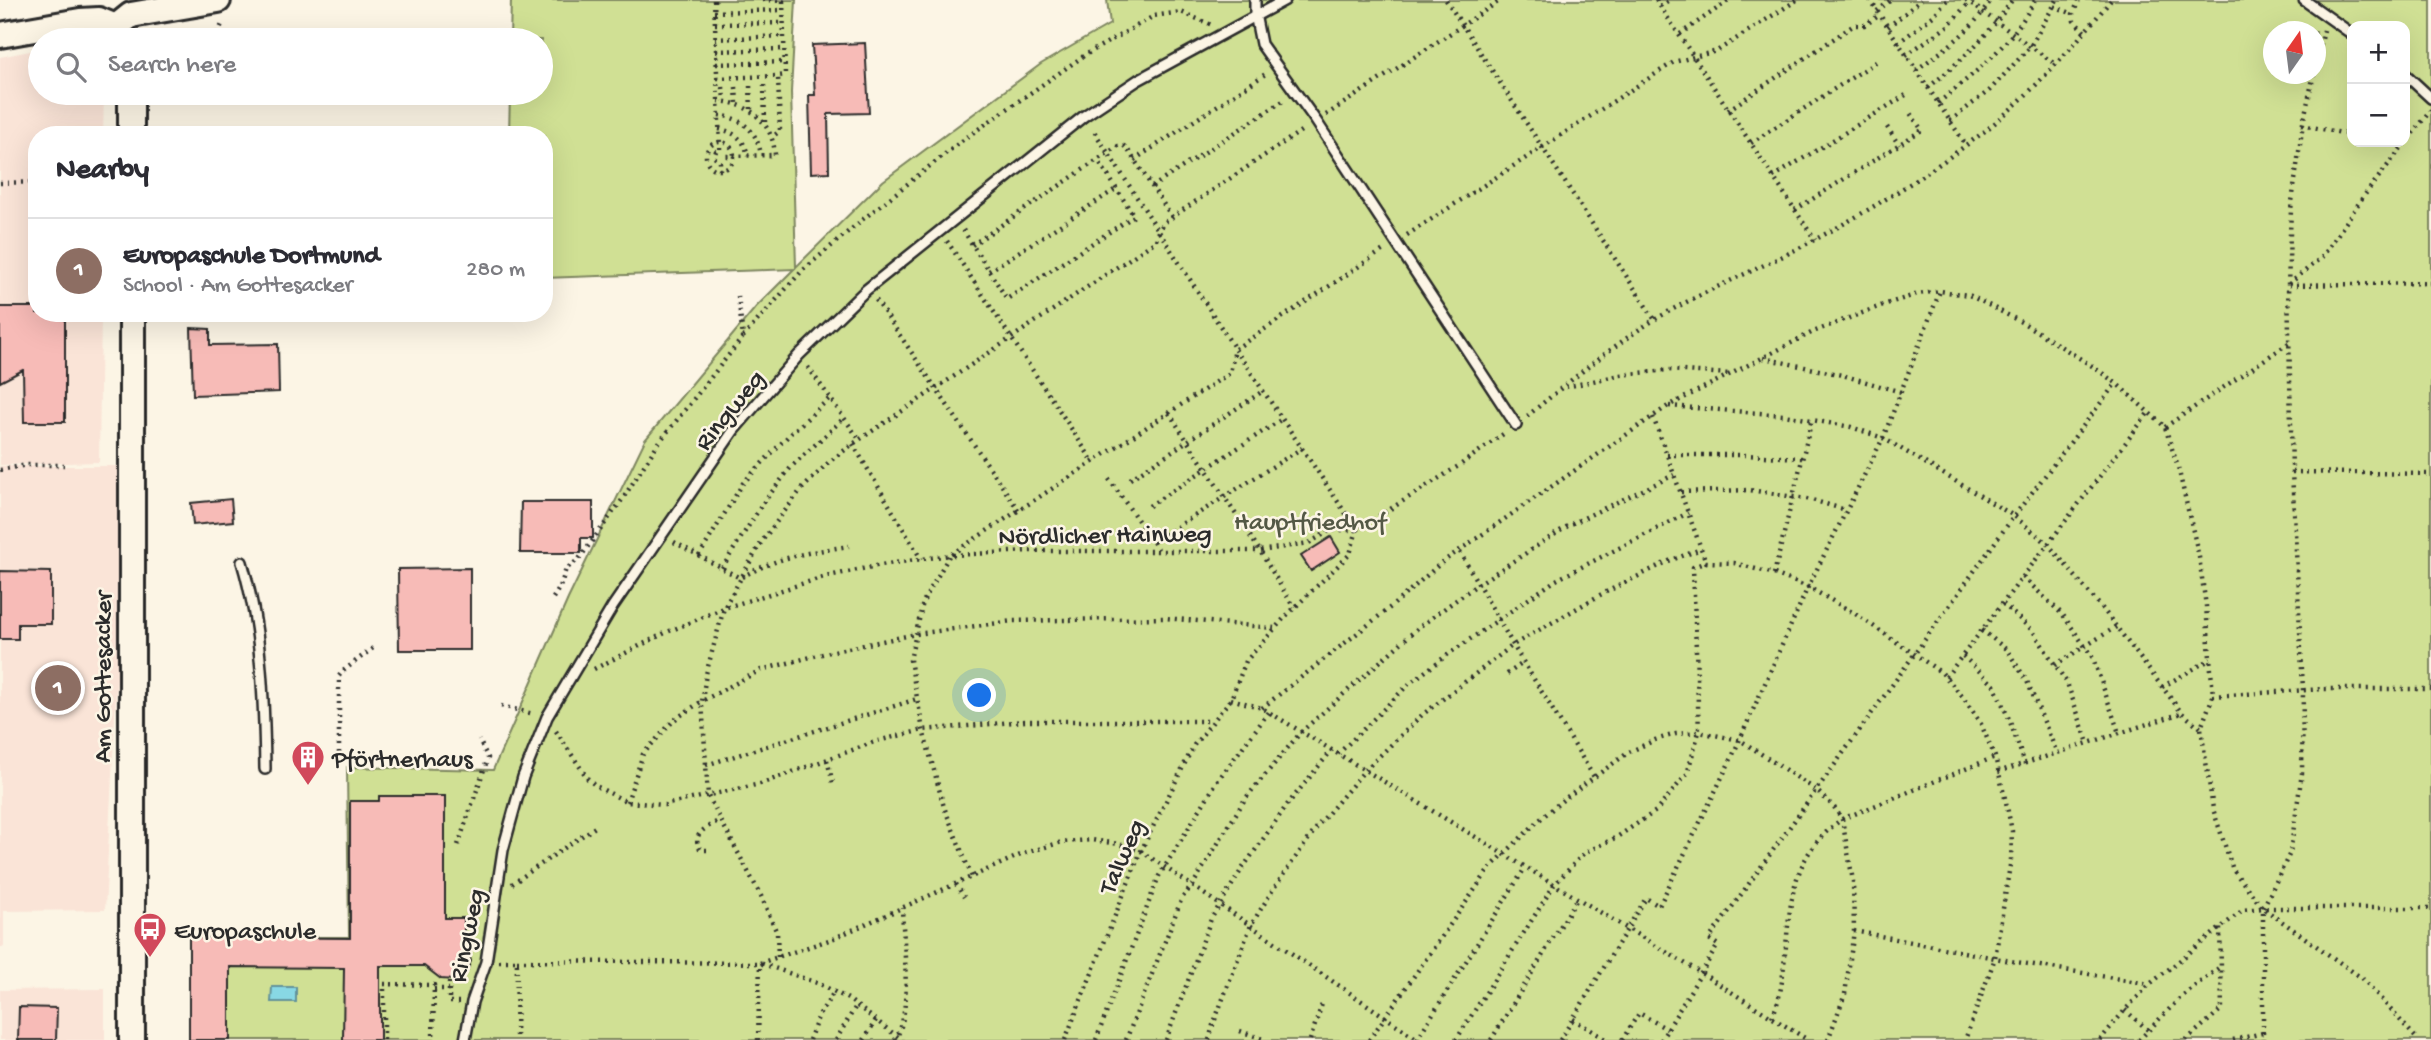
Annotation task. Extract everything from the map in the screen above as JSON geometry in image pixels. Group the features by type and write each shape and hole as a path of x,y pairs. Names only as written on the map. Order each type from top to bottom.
{"street":[{"path":"123,28 131,15 221,7"},
{"path":"40,28 99,20 111,28"},
{"path":"0,35 28,30"},
{"path":"134,126 140,105"},
{"name":"Am Gottesacker","path":"132,322 132,1040"}],"lane":[{"path":"1255,0 1261,44 1516,425"},
{"name":"Ringweg","path":"465,1040 472,1002 486,962 503,850 523,777 547,717 613,606 734,430 799,355 868,288 939,229 1084,116 1138,80 1285,0"},
{"path":"2308,3 2347,30"},
{"path":"2410,79 2431,99"},
{"path":"242,562 254,610 264,705 265,769"}],"path":[{"path":"714,0 716,64 721,101"},
{"path":"717,78 785,75 783,1 762,0"},
{"path":"1446,0 1655,320"},
{"path":"1656,0 1815,240"},
{"path":"1660,6 1669,0"},
{"path":"1680,34 1730,0"},
{"path":"972,877 944,807 923,730 910,660 923,602 950,555 1230,373 1235,349 1394,243 1674,62 1717,51 1797,0"},
{"path":"1870,0 1966,145"},
{"path":"1728,110 1854,25 1865,25 1891,0"},
{"path":"1888,27 1921,0"},
{"path":"1898,43 1933,16 1947,0"},
{"path":"1916,70 1951,46 1983,13 1991,0"},
{"path":"1928,88 1974,50 2012,0"},
{"path":"1938,103 1988,62 2014,35 2035,0"},
{"path":"1950,121 1990,90 2031,47 2057,0"},
{"path":"2079,0 2073,14 2074,21 2085,32"},
{"path":"1084,116 1235,349 1357,530 1460,465 1516,425 1615,346 1655,320 1706,292 1815,240 1870,208 1966,145 2015,104 2055,64 2111,0"},
{"path":"1906,55 1948,26 1969,1 2055,64"},
{"path":"2054,6 2073,14"},
{"path":"217,28 221,7"},
{"path":"714,12 783,10"},
{"path":"553,598 566,569 579,559 622,500 657,445 743,337 802,271 862,220 964,139 1086,54 1154,16 1181,12 1226,30"},
{"path":"2326,21 2327,15"},
{"path":"715,24 783,23"},
{"path":"715,38 784,36"},
{"path":"716,51 784,48"},
{"path":"1751,143 1879,60"},
{"path":"716,64 785,62"},
{"path":"1134,160 1277,67"},
{"path":"772,137 780,131 778,76"},
{"path":"2263,1040 2263,908 2290,853 2302,774 2303,690 2292,472 2288,285 2291,209 2302,125 2312,84"},
{"path":"764,85 765,124"},
{"path":"750,86 751,110"},
{"path":"723,87 719,143 720,150 726,156"},
{"path":"736,87 737,104"},
{"path":"1152,187 1295,92"},
{"path":"1773,177 1906,95"},
{"path":"720,170 720,162 726,156 775,155 772,137 765,124 751,110 721,101"},
{"path":"2410,137 2431,110"},
{"path":"1795,210 1922,130 1910,113"},
{"path":"719,115 742,121 750,128 760,145 761,156"},
{"path":"2302,125 2347,134"},
{"path":"1887,127 1899,145"},
{"path":"719,129 730,131 743,141 748,156"},
{"path":"719,143 728,146 734,155 732,165 720,170 709,165 706,157 709,148 719,143"},
{"path":"972,245 1118,146 1124,146 1172,217"},
{"path":"2288,285 2323,256 2363,197 2402,147"},
{"path":"714,157 716,151 720,150"},
{"path":"706,157 714,157 720,162"},
{"path":"954,218 1007,299 1134,216 1097,160"},
{"path":"0,183 28,182"},
{"path":"989,271 1116,189"},
{"path":"939,229 1094,463"},
{"path":"778,957 777,933 708,796 702,701 706,674 724,608 762,541 800,491 829,462 935,387 1156,241"},
{"path":"2288,285 2431,283"},
{"path":"868,288 1019,511"},
{"path":"1560,1040 1646,898 1659,905 1740,740 1808,587 1883,438 1940,291"},
{"path":"1262,708 1392,606 1440,564 1668,406 1814,332 1918,293 1940,291 1969,295 2025,324 2116,383 2165,427 2178,467 2199,557 2213,696 2202,728 2213,809 2233,870 2263,908 2363,979 2418,1040"},
{"path":"738,296 743,337"},
{"path":"2165,427 2289,343"},
{"path":"799,355 859,439"},
{"path":"1762,358 1842,375 1901,392"},
{"path":"1563,387 1620,375 1668,370 1731,374"},
{"path":"1661,1040 1718,945 1709,939 2014,516 2116,383"},
{"path":"1130,479 1263,391"},
{"path":"699,556 743,483 792,432 830,398"},
{"path":"1668,406 1812,419 1851,427 1883,438 2014,516 2048,544 2182,713 2202,728"},
{"path":"1946,677 2149,411"},
{"path":"1169,413 1260,551 1294,608"},
{"path":"1653,417 1706,562"},
{"path":"722,568 763,503 792,466 844,418"},
{"path":"1149,506 1282,419"},
{"path":"1774,574 1812,419"},
{"path":"853,444 922,559"},
{"path":"1153,542 1302,448"},
{"path":"1667,455 1802,458"},
{"path":"0,470 64,465"},
{"path":"2292,472 2431,474"},
{"path":"1126,1040 1176,910 1244,799 1301,732 1419,627 1478,584 1571,524 1674,475"},
{"path":"1109,479 1160,552"},
{"path":"1681,492 1750,490 1812,500 1846,510"},
{"path":"1338,754 1410,683 1556,580 1688,513"},
{"name":"Nördlicher Hainweg","path":"569,678 609,663 665,633 724,608 824,577 881,565 950,555 1029,551 1260,551 1309,543 1331,530 1357,530"},
{"name":"Talweg","path":"1065,1040 1141,850 1194,745 1231,699 1246,661 1294,608 1350,554 1357,530"},
{"path":"661,535 740,578"},
{"path":"740,578 768,563 796,554 849,546"},
{"path":"1209,1040 1251,925 1320,823 1365,770 1422,715 1513,645 1600,595 1669,561 1702,549"},
{"path":"1460,552 1523,663 1594,778"},
{"path":"1456,1040 1554,885 1584,853 1656,811 1688,774 1699,732 1693,567 1706,562 1734,563 1774,574 1808,587 1854,612 1946,677 1981,724 1995,757 2012,831 2011,859 1995,958 1965,1040"},
{"path":"2022,577 2063,615 2093,658 2119,733"},
{"path":"2003,604 2033,631 2067,683 2088,743"},
{"path":"627,802 643,754 674,720 702,701 761,670 834,650 916,634 1013,621 1165,618 1275,628"},
{"path":"2055,665 2116,627"},
{"path":"1982,631 2007,650 2027,681 2057,753"},
{"path":"339,760 339,676 373,648"},
{"path":"1963,656 1994,685 2025,764"},
{"path":"2162,687 2211,659"},
{"path":"1507,674 1523,663"},
{"path":"2213,696 2303,690 2431,689"},
{"path":"706,765 917,699"},
{"path":"1231,699 1269,712 1808,1040"},
{"path":"500,706 547,717 588,779 607,794 627,802 664,805 760,784 893,736 923,730 1025,721 1212,721"},
{"path":"1096,1040 1157,880 1218,780 1269,712"},
{"path":"1998,772 2182,713"},
{"path":"1369,1040 1490,869 1503,855 1564,799 1629,752 1676,734 1699,732 1740,740 1816,790 1842,819 1853,881 1854,931 1845,994 1828,1040"},
{"path":"458,845 488,758 479,740"},
{"path":"1166,1040 1208,926 1220,904 1287,804 1332,750"},
{"path":"1772,1017 1782,984 1791,901 1799,872 1813,844 1842,819 1995,757"},
{"path":"827,760 834,787"},
{"path":"707,850 701,850 697,839 700,833 720,820"},
{"path":"506,888 595,828"},
{"path":"760,963 832,939 1025,853 1062,842 1092,840 1141,850 1418,1039 1525,868"},
{"path":"957,884 964,898"},
{"path":"1491,1040 1577,899"},
{"path":"506,961 760,963 820,984 876,1020 898,1039 905,1011 902,908"},
{"path":"2100,1040 2150,984 2243,911 2263,908 2431,908"},
{"path":"2186,1040 2222,1009 2220,928"},
{"path":"1854,931 2150,984"},
{"path":"516,1040 517,961"},
{"path":"758,1040 760,963"},
{"path":"2139,1040 2183,995 2220,967"},
{"path":"449,982 449,1002 472,1002"},
{"path":"384,1040 384,984 434,985 433,1040"},
{"path":"434,989 449,989"},
{"path":"808,1040 819,1015 834,992"},
{"path":"1310,1040 1323,1001"},
{"path":"836,1040 856,1006"},
{"path":"2125,1010 2148,1030"},
{"path":"1622,1040 1639,1013 1667,1029"},
{"path":"1573,1019 1607,1040"},
{"path":"864,1040 876,1020"},
{"path":"1240,1031 1266,1040"},
{"path":"2234,1040 2263,1033"}],"shaded area":[{"path":"28,51 28,105 104,105 103,126 28,126 28,322 101,322 99,462 0,465 0,57"},
{"path":"0,466 128,466 105,910 4,911 4,947 0,947"},
{"path":"105,989 105,1040 0,1040 0,990"}],"green space":[{"name":"Hauptfriedhof","path":"511,0 796,0 791,92 796,267 883,181 1041,64 1110,24 1107,0 2431,0 2431,1040 189,1040 189,937 349,937 347,767 493,770 568,599 645,440 756,307 794,269 553,278 553,126 509,126 510,105 553,105 553,28 510,28"}],"water":[{"path":"272,987 296,987 296,1002 271,1002"}],"building":[{"path":"865,43 869,113 828,114 829,172 811,173 809,95 815,95 812,45"},
{"path":"0,307 28,307 28,322 65,322 65,422 24,422 23,370 0,382"},
{"path":"191,328 210,329 210,345 278,344 279,392 193,395"},
{"path":"231,499 233,521 193,525 191,503"},
{"path":"521,502 593,502 593,538 581,538 581,553 520,553"},
{"path":"1331,537 1340,552 1311,571 1301,556"},
{"path":"470,568 470,650 399,650 398,569"},
{"path":"0,571 51,572 51,624 18,624 18,639 0,639"},
{"path":"379,796 445,796 445,918 464,918 464,944 471,961 466,973 454,980 441,979 424,966 380,966 380,1040 343,1040 344,968 230,967 230,1040 189,1040 189,937 350,938 350,801 379,801"},
{"path":"19,1007 57,1008 56,1040 18,1040"}],"place":[{"name":"Europaschule Dortmund","path":"58,688"},
{"name":"Pförtnerhaus","path":"308,787"},
{"name":"Europaschule","path":"150,959"}]}
